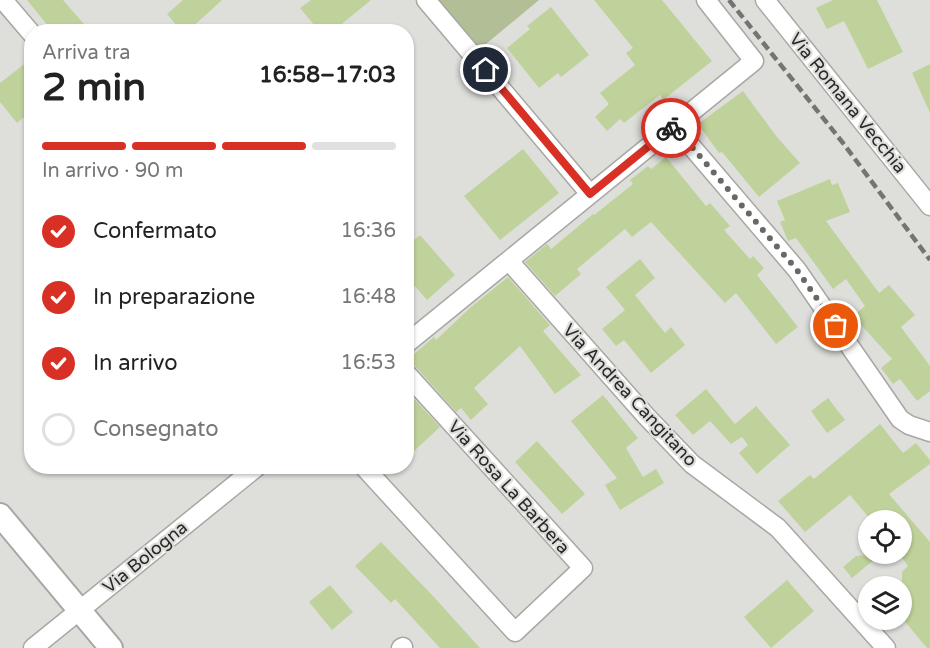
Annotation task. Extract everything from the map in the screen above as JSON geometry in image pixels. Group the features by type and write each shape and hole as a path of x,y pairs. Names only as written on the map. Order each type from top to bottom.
{"street":[{"path":"3,0 24,25"},
{"path":"426,0 590,194"},
{"path":"414,338 754,61 706,0"},
{"name":"Via Romana Vecchia","path":"765,0 930,206"},
{"path":"674,126 797,270 900,419 909,425 930,432"},
{"name":"Via Andrea Cangitano","path":"509,261 646,416 692,464 778,528 886,648"},
{"name":"Via Rosa La Barbera","path":"370,474 515,632 583,568 414,382"},
{"name":"Via Bologna","path":"33,648 248,474"},
{"path":"0,515 111,648"}],"green space":[{"path":"437,0 539,0 480,49"}],"building":[{"path":"27,0 63,0 84,24 46,24"},
{"path":"183,0 222,0 196,24 175,24 167,14"},
{"path":"311,0 371,0 342,24 313,24 300,8"},
{"path":"594,0 662,0 712,61 663,100 660,95 624,123 620,119 607,131 595,117 609,104 600,93 635,65 626,53 633,48"},
{"path":"833,0 877,0 903,52 868,69 844,21 827,29 816,8"},
{"path":"551,7 589,55 561,77 558,73 539,88 507,48 530,29 527,26"},
{"path":"24,64 24,117 17,123 0,102 0,83"},
{"path":"930,64 930,113 912,73"},
{"path":"743,91 777,137 800,163 759,197 722,152 719,153 698,124"},
{"path":"523,149 559,193 500,240 464,196"},
{"path":"666,157 706,206 710,203 730,226 724,230 750,259 753,256 764,268 757,275 798,327 776,344 736,293 725,303 651,222 632,237 625,229 577,269 581,274 555,296 525,262 547,244 551,249 633,184 630,180 648,166 651,169"},
{"path":"830,179 832,185 838,183 850,212 826,221 879,293 889,285 915,315 901,327 930,366 930,391 917,401 900,379 893,384 881,368 892,359 853,316 865,306 846,279 833,289 796,238 788,241 780,222 785,220 777,201"},
{"path":"420,235 455,275 427,300 414,287 414,240"},
{"path":"640,259 655,278 635,295 665,333 671,327 685,345 651,373 624,340 616,346 602,329 625,310 606,287"},
{"path":"508,277 550,325 543,331 581,375 555,394 520,346 474,388 488,404 471,420 461,408 456,412 414,365 414,354 434,337 436,340"},
{"path":"706,389 735,424 756,406 790,445 757,474 739,453 748,445 742,437 731,444 710,421 693,435 675,415"},
{"path":"603,395 638,438 626,448 643,477 656,469 664,483 620,510 605,485 617,478 571,421"},
{"path":"828,398 845,420 827,433 811,411"},
{"path":"414,399 440,427 414,451"},
{"path":"880,424 903,453 916,443 930,460 930,464 889,494 903,510 863,510 850,495 805,532 778,501 810,475 814,479"},
{"path":"537,441 585,494 562,514 515,462"},
{"path":"912,521 930,542 930,648 927,648 912,630 912,576 902,576 902,572 908,566 906,564 912,564"},
{"path":"381,542 480,648 440,648 395,599 391,603 355,566"},
{"path":"858,556 858,564 869,564 852,578 843,567"},
{"path":"787,580 814,611 771,648 744,617"},
{"path":"330,585 353,612 332,630 309,602"}],"railway":[{"path":"729,0 843,143 930,260"}],"way so far":[{"path":"671,128 674,126 797,270 836,326"}],"route":[{"path":"486,70 590,194 671,128"}]}
